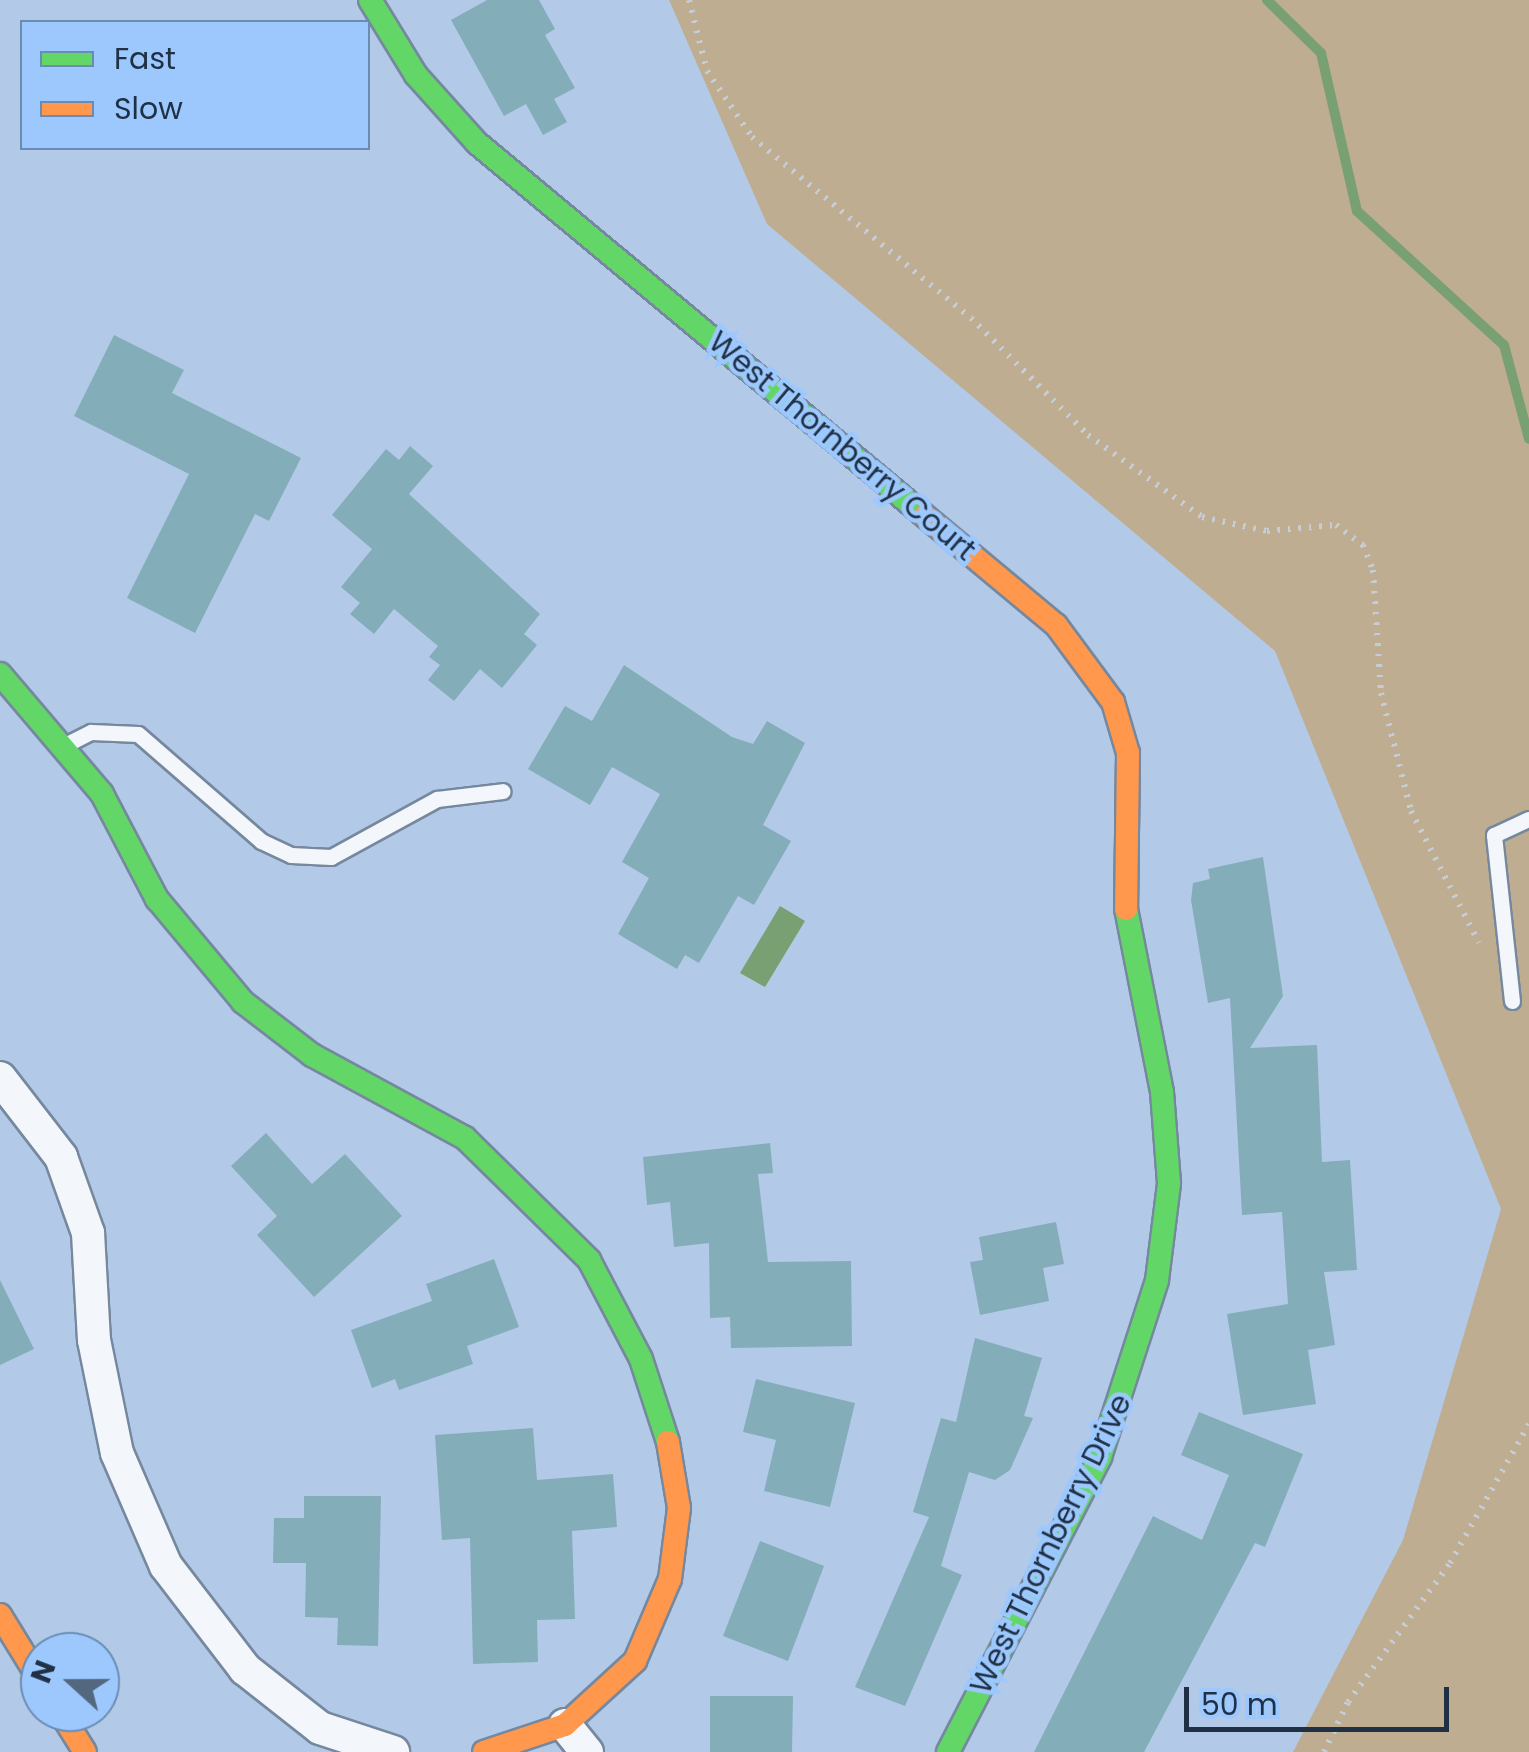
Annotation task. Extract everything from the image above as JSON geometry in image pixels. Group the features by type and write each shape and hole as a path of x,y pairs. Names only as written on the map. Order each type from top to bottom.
{"street":[{"name":"West Thornberry Court","path":"370,0 416,75 478,143 1086,656 1113,702 1128,753 1124,905 1143,975"},
{"path":"0,674 65,745 102,794 157,899 243,1002 312,1055 465,1138 525,1189 589,1260 641,1359 667,1435 679,1508 670,1579 635,1662 565,1725 484,1752"},
{"name":"West Thornberry Drive","path":"948,1752 1100,1458 1156,1280 1169,1183 1143,975"},
{"path":"0,1078 61,1157 88,1232 94,1340 118,1453 166,1566 245,1670 320,1728 392,1752"},
{"path":"0,1615 20,1648"},
{"path":"565,1725 588,1752"}],"lane":[{"path":"65,745 91,732 138,734 261,841 291,854 331,857 437,799 503,791"},
{"path":"1512,1001 1494,836 1529,819"}],"path":[{"path":"688,0 707,71 752,137 971,318 1088,435 1202,517 1267,531 1336,525 1363,545 1373,570 1381,693 1410,812 1485,954"},
{"path":"1324,1752 1348,1702 1450,1564 1529,1424"}],"shaded area":[{"path":"669,0 1529,0 1529,1752 1293,1752 1403,1540 1501,1209 1275,651 767,224"},
{"path":"780,906 805,921 765,987 740,973"}],"building":[{"path":"487,0 539,0 555,29 545,35 575,88 554,99 567,122 543,135 526,104 504,116 451,20"},
{"path":"114,335 184,370 172,393 301,458 269,521 255,514 195,633 127,598 189,474 74,416"},
{"path":"410,446 433,466 409,494 540,614 524,634 537,645 502,688 480,669 454,701 428,680 440,665 429,657 438,646 394,609 374,634 350,614 360,603 341,587 372,549 332,515 386,449 399,460"},
{"path":"624,665 732,737 753,744 767,721 805,743 763,825 791,841 754,905 738,896 699,963 685,955 677,969 618,934 649,878 622,862 660,794 612,767 590,805 528,769 565,706 592,721"},
{"path":"1263,857 1283,996 1250,1048 1317,1045 1322,1162 1350,1160 1357,1270 1324,1272 1335,1345 1308,1350 1316,1404 1243,1415 1227,1314 1288,1304 1282,1212 1242,1215 1230,998 1208,1003 1191,900 1193,883 1210,879 1208,869"},
{"path":"266,1133 312,1184 345,1154 402,1216 314,1297 257,1235 277,1216 231,1166"},
{"path":"770,1143 773,1173 758,1174 768,1262 851,1261 852,1346 731,1348 730,1317 710,1318 709,1243 674,1247 670,1202 647,1205 643,1157"},
{"path":"1056,1222 1064,1264 1043,1268 1049,1301 980,1315 970,1262 983,1260 979,1237"},
{"path":"494,1259 519,1327 467,1346 473,1364 399,1390 395,1379 372,1388 351,1330 432,1301 426,1284"},
{"path":"0,1280 34,1349 0,1365"},
{"path":"975,1338 1042,1358 1024,1416 1033,1418 1010,1470 995,1480 969,1472 941,1566 962,1575 905,1706 855,1687 929,1517 913,1512 941,1418 956,1422"},
{"path":"756,1379 855,1403 830,1507 764,1491 776,1440 743,1432"},
{"path":"1199,1412 1303,1454 1265,1547 1255,1543 1144,1752 1034,1752 1153,1516 1202,1540 1229,1475 1181,1455"},
{"path":"533,1428 537,1480 613,1474 617,1527 572,1531 575,1619 537,1620 538,1662 473,1664 470,1538 442,1540 435,1435"},
{"path":"304,1496 381,1496 378,1646 337,1645 338,1618 305,1617 306,1563 273,1563 274,1518 304,1518"},
{"path":"760,1541 824,1566 788,1661 723,1636"},
{"path":"710,1696 793,1696 792,1752 710,1752"}],"waterway":[{"path":"1267,0 1321,53 1357,211 1504,345 1529,439"}],"traffic: fast":[{"path":"370,0 416,75 477,143 925,516"},
{"path":"0,674 102,794 157,899 243,1002 312,1055 465,1138 589,1260 641,1359 668,1442"},
{"path":"948,1752 1100,1457 1157,1280 1169,1183 1162,1092 1126,909"}],"traffic: slow":[{"path":"925,516 1056,625 1113,702 1128,753 1126,909"},
{"path":"484,1752 565,1725 635,1661 670,1579 679,1508 668,1442"},
{"path":"0,1615 20,1648"},
{"path":"72,1732 85,1752"}]}
